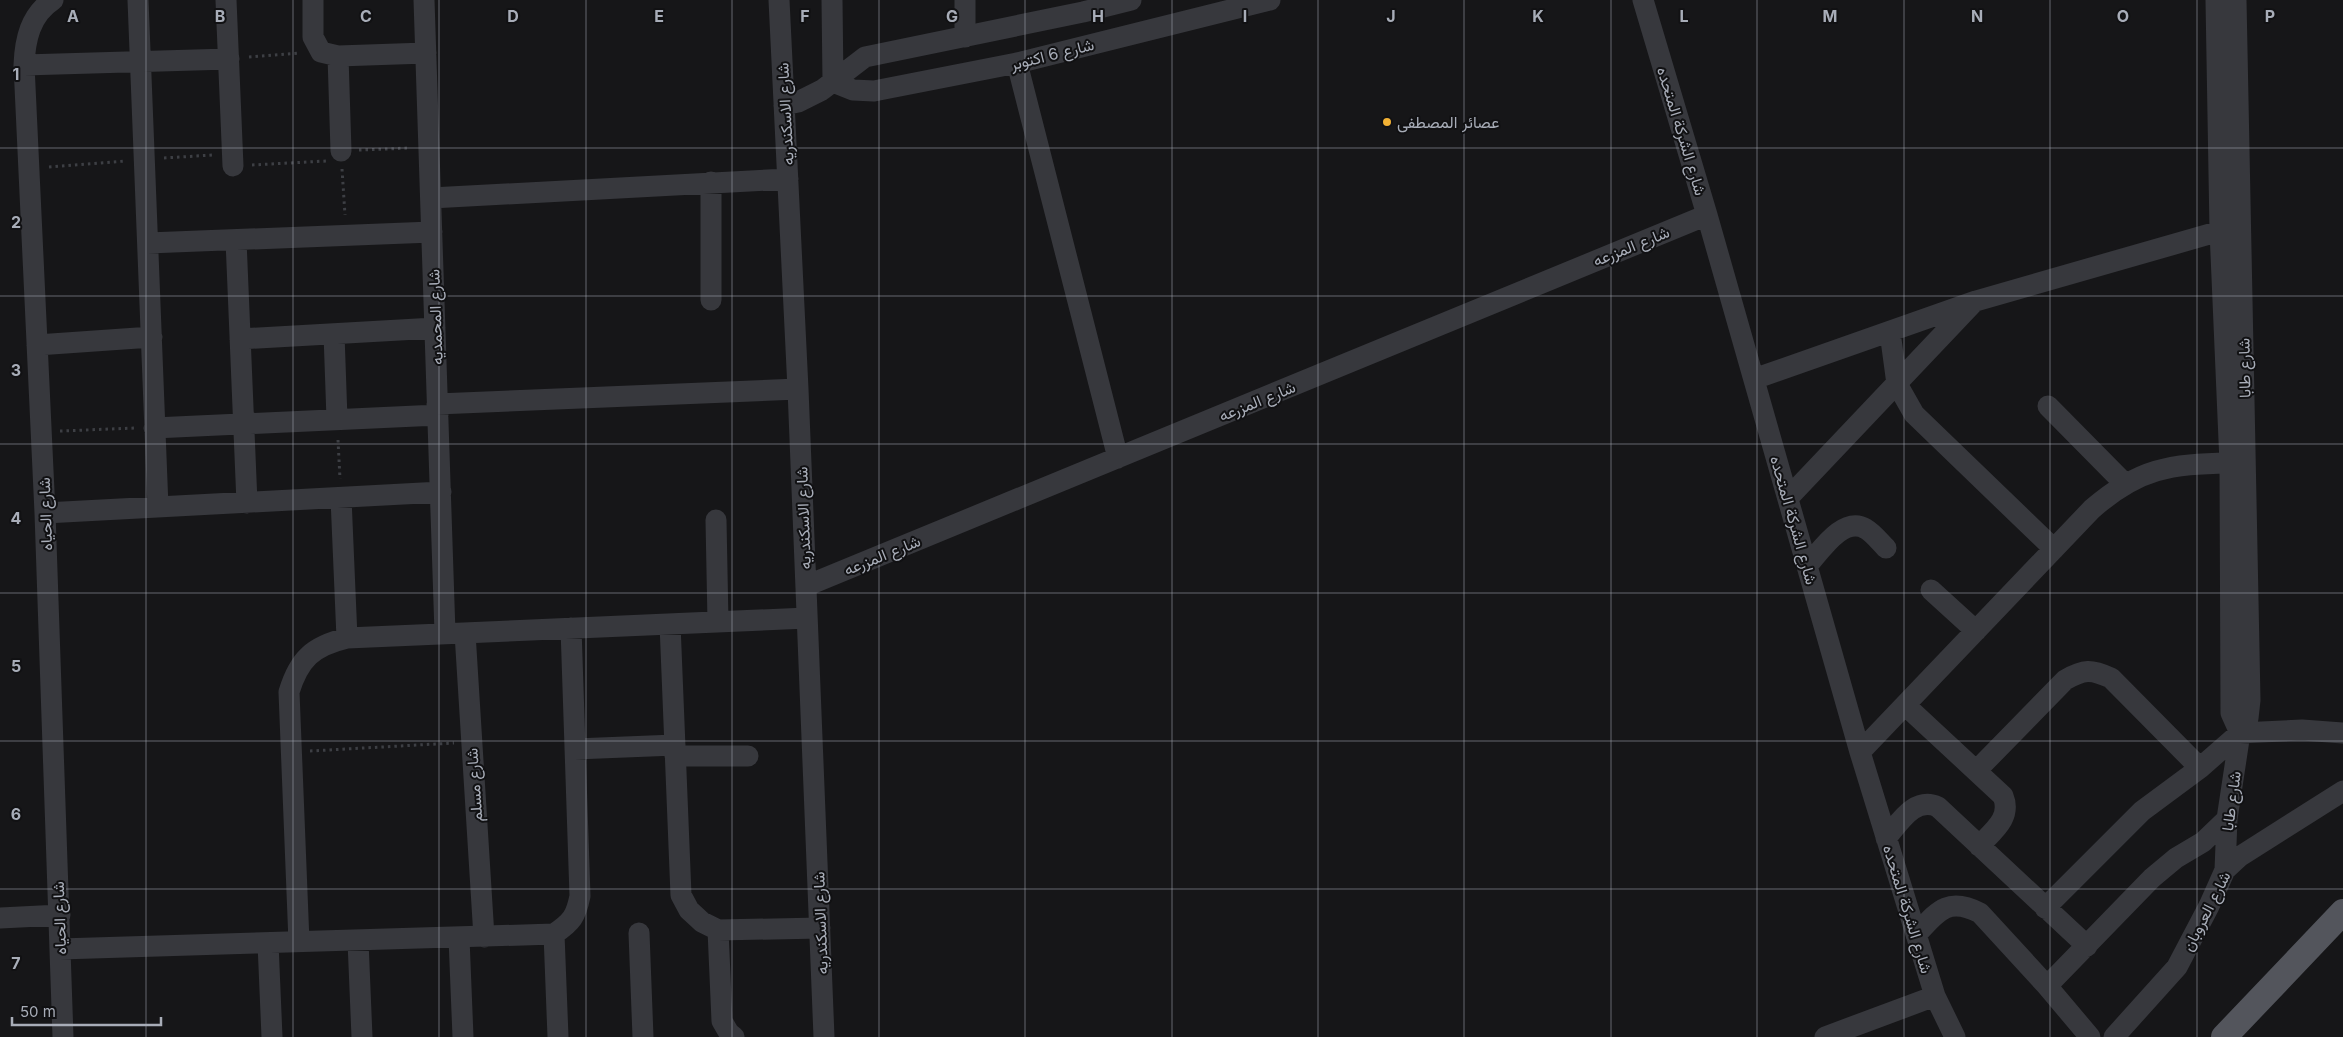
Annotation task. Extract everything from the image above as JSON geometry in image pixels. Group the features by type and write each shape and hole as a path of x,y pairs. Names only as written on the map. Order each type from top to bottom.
{"main road":[{"path":"2224,1037 2343,912"}],"street":[{"name":"شارع الحياه","path":"53,0 46,5 32,22 25,43 24,65 45,513 63,1037"},
{"path":"138,0 158,507"},
{"path":"226,0 233,160"},
{"path":"313,0 313,37 316,46 329,54 426,53"},
{"name":"شارع المحمديه","path":"424,0 441,492 455,633"},
{"name":"شارع الاسكندريه","path":"779,0 808,618 824,1037"},
{"path":"832,0 833,82"},
{"path":"965,0 965,37"},
{"name":"شارع 6 اكتوبر","path":"784,104 811,97 866,57 965,37 1083,6 1131,0"},
{"name":"شارع 6 اكتوبر","path":"833,82 853,90 874,91 1018,62 1270,0"},
{"name":"شارع الشركة المتحده","path":"1643,0 1707,215 1860,752 1935,996 1955,1037"},
{"name":"شارع طابا","path":"2216,0 2220,231 2230,463 2231,713 2240,733"},
{"name":"شارع طابا","path":"2225,870 2227,818 2240,733 2248,718 2250,700 2236,0"},
{"path":"329,54 341,156"},
{"path":"24,65 229,59"},
{"path":"1018,62 1118,458"},
{"path":"430,198 788,179"},
{"path":"711,182 712,300"},
{"name":"شارع المزرعه","path":"806,586 1707,215"},
{"path":"1754,379 1976,301 2220,231"},
{"path":"148,243 432,232"},
{"path":"236,240 247,503"},
{"path":"1788,498 1976,301"},
{"path":"240,339 435,328"},
{"path":"1890,332 1896,384 1914,414 2054,549"},
{"path":"334,334 338,420"},
{"path":"37,345 152,337"},
{"path":"154,428 338,420 438,410 798,388"},
{"path":"2048,406 2125,484"},
{"path":"1860,752 2092,509 2125,484 2154,471 2184,464 2230,463"},
{"path":"45,513 441,492"},
{"path":"341,498 347,638"},
{"path":"716,520 718,622"},
{"path":"1807,566 1844,528 1855,526 1866,528 1886,548"},
{"path":"1931,590 1976,631"},
{"path":"299,942 289,692 295,672 308,655 326,643 347,638 808,618"},
{"path":"670,624 681,895 689,910 702,922 718,930 820,928"},
{"path":"60,949 554,934 568,925 577,912 580,896 571,628"},
{"name":"شارع مسلم","path":"455,633 472,742 484,937"},
{"path":"1976,771 2065,680 2079,672 2096,671 2110,678 2200,768"},
{"path":"1905,705 2004,796 2007,812 2003,821 1979,846"},
{"path":"2045,908 2142,811 2200,768 2240,733 2302,730 2343,733"},
{"path":"575,749 675,750 748,756"},
{"name":"شارع العروبان","path":"2114,1037 2177,967 2209,906 2225,870 2239,856 2343,792"},
{"path":"1886,838 1915,807 1922,804 1930,804 1938,807 2086,946"},
{"path":"2047,986 2152,878 2176,858 2203,842 2227,818"},
{"path":"1916,935 1940,909 1954,905 1967,907 1980,913 2047,986 2090,1037"},
{"path":"0,918 60,915"},
{"path":"718,930 722,1021 728,1034 734,1037"},
{"path":"639,933 643,1037"},
{"path":"554,934 558,1037"},
{"path":"459,938 463,1037"},
{"path":"358,941 362,1037"},
{"path":"268,943 272,1037"},
{"path":"1825,1037 1935,996"}],"path":[{"path":"229,59 329,54"},
{"path":"29,168 145,159 233,160 341,156 429,147"},
{"path":"341,156 346,236"},
{"path":"338,420 341,498"},
{"path":"41,431 154,428"},
{"path":"291,752 472,742"}],"place":[{"name":"عصائر المصطفى","path":"1387,122"}]}
